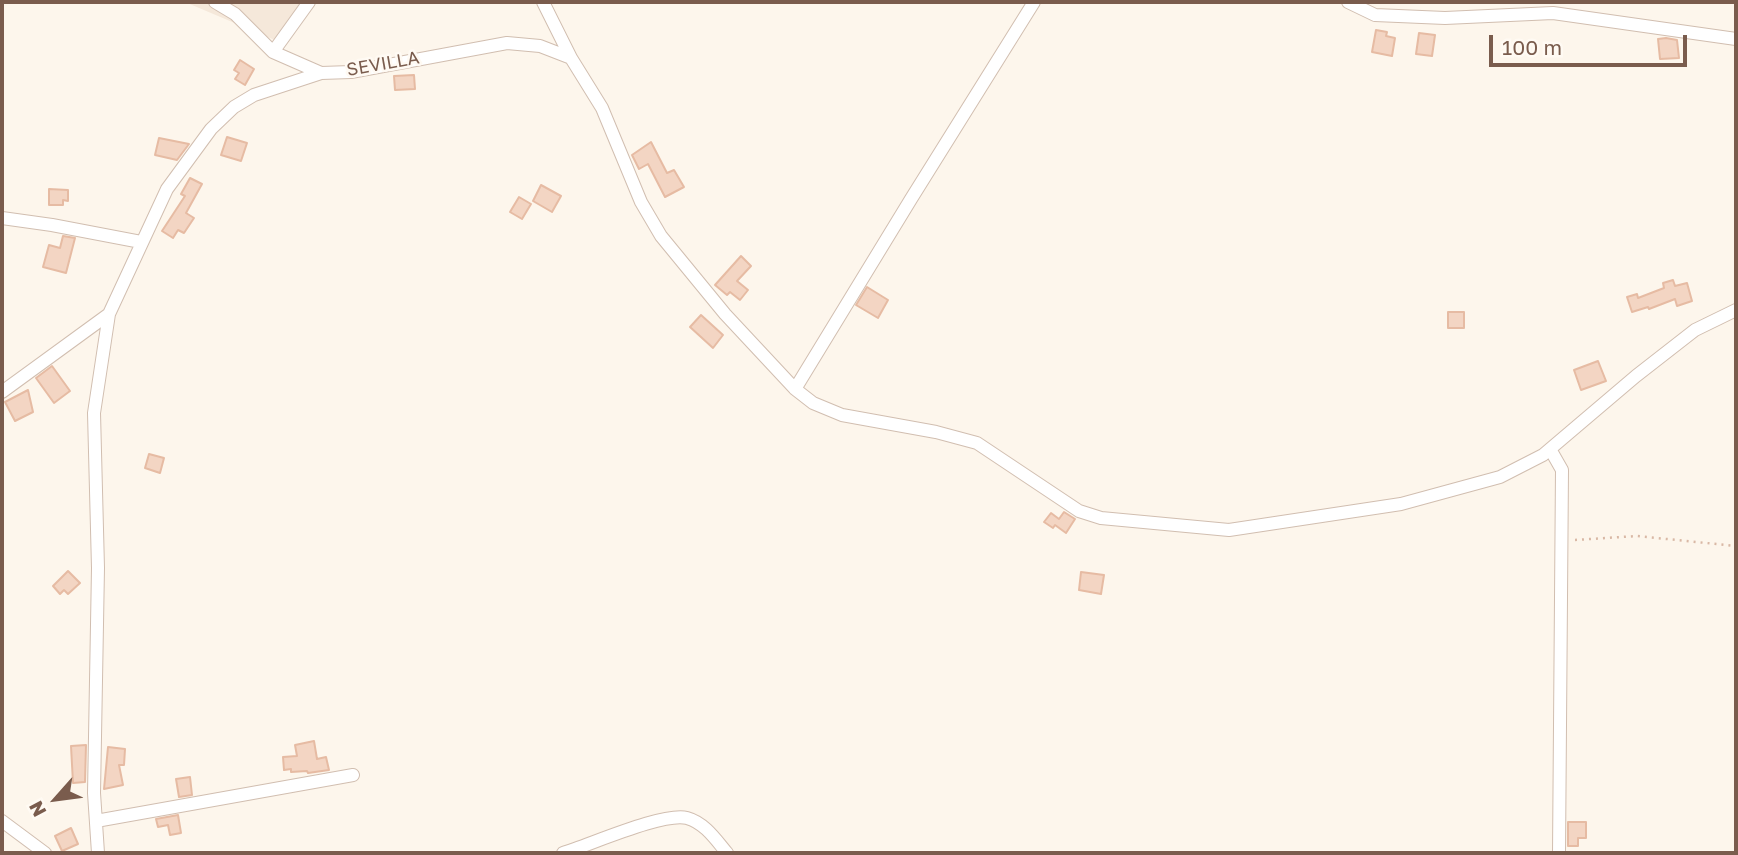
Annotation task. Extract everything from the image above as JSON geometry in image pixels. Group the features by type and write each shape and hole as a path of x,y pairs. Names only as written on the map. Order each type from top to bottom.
{"street":[{"name":"SEVILLA","path":"215,2 235,14 274,52 321,73 351,72 507,43 540,47 571,58"},
{"path":"274,52 309,2"},
{"path":"543,2 571,58 602,108 641,202 661,236 725,314 795,389 813,403 842,415 936,432 977,443 1079,511 1101,518 1229,530 1401,504 1500,477 1550,449 1695,330 1736,310"},
{"path":"795,389 1034,2"},
{"path":"1348,2 1375,15 1446,18 1553,13 1736,39"},
{"path":"98,853 94,793 98,568 94,413 109,314 167,189 211,129 234,107 254,95 321,73"},
{"path":"2,218 141,243"},
{"path":"2,393 109,314"},
{"path":"1550,449 1562,470 1559,853"},
{"path":"96,821 354,775"},
{"path":"563,853 654,821 670,818 686,818 699,824 712,834 727,853"},
{"path":"2,821 45,853"}],"path":[{"path":"1561,540 1637,536 1736,546"}],"shaded area":[{"path":"185,2 304,2 277,41"}],"building":[{"path":"1376,30 1387,32 1386,36 1395,38 1392,56 1372,52"},
{"path":"1419,33 1435,35 1432,56 1416,54"},
{"path":"1658,39 1677,40 1679,58 1660,59"},
{"path":"240,60 254,69 245,85 235,79 239,73 234,70"},
{"path":"414,75 415,89 395,90 394,76"},
{"path":"227,137 247,143 241,161 221,155"},
{"path":"159,138 189,144 177,160 155,155"},
{"path":"651,142 667,173 674,170 684,187 665,197 648,164 639,169 632,155"},
{"path":"190,178 202,184 186,213 194,218 184,233 178,230 173,238 162,231 185,196 181,194"},
{"path":"541,185 561,196 552,212 533,201"},
{"path":"49,189 68,190 68,201 63,200 63,205 49,205"},
{"path":"519,197 531,204 522,219 510,212"},
{"path":"63,236 75,238 66,273 43,267 49,245 60,248"},
{"path":"741,256 751,266 737,281 748,290 740,300 730,292 727,295 715,285"},
{"path":"1673,280 1675,286 1687,283 1692,301 1677,306 1675,299 1632,312 1627,297 1637,294 1638,298 1664,288 1663,283"},
{"path":"867,287 888,300 878,318 856,305"},
{"path":"1448,312 1464,312 1464,328 1448,328"},
{"path":"701,315 723,335 713,348 690,327"},
{"path":"1598,361 1606,381 1581,390 1574,370"},
{"path":"52,366 70,391 54,403 36,378"},
{"path":"28,390 33,412 15,421 5,402"},
{"path":"149,454 164,458 160,473 145,468"},
{"path":"1064,512 1075,519 1066,533 1055,525 1053,528 1044,522 1051,513 1059,519"},
{"path":"68,571 80,583 68,594 64,590 60,594 53,586"},
{"path":"1081,572 1104,575 1101,594 1079,590"},
{"path":"314,741 317,759 326,757 329,770 308,773 284,770 283,757 297,756 295,745"},
{"path":"86,745 85,782 73,783 71,746"},
{"path":"108,747 125,749 124,765 119,765 123,785 104,789"},
{"path":"190,777 192,795 179,797 176,779"},
{"path":"178,815 181,833 170,835 168,825 158,827 156,819"},
{"path":"1568,822 1586,822 1586,838 1578,838 1578,846 1568,846"},
{"path":"71,828 78,844 62,851 55,836"}]}
